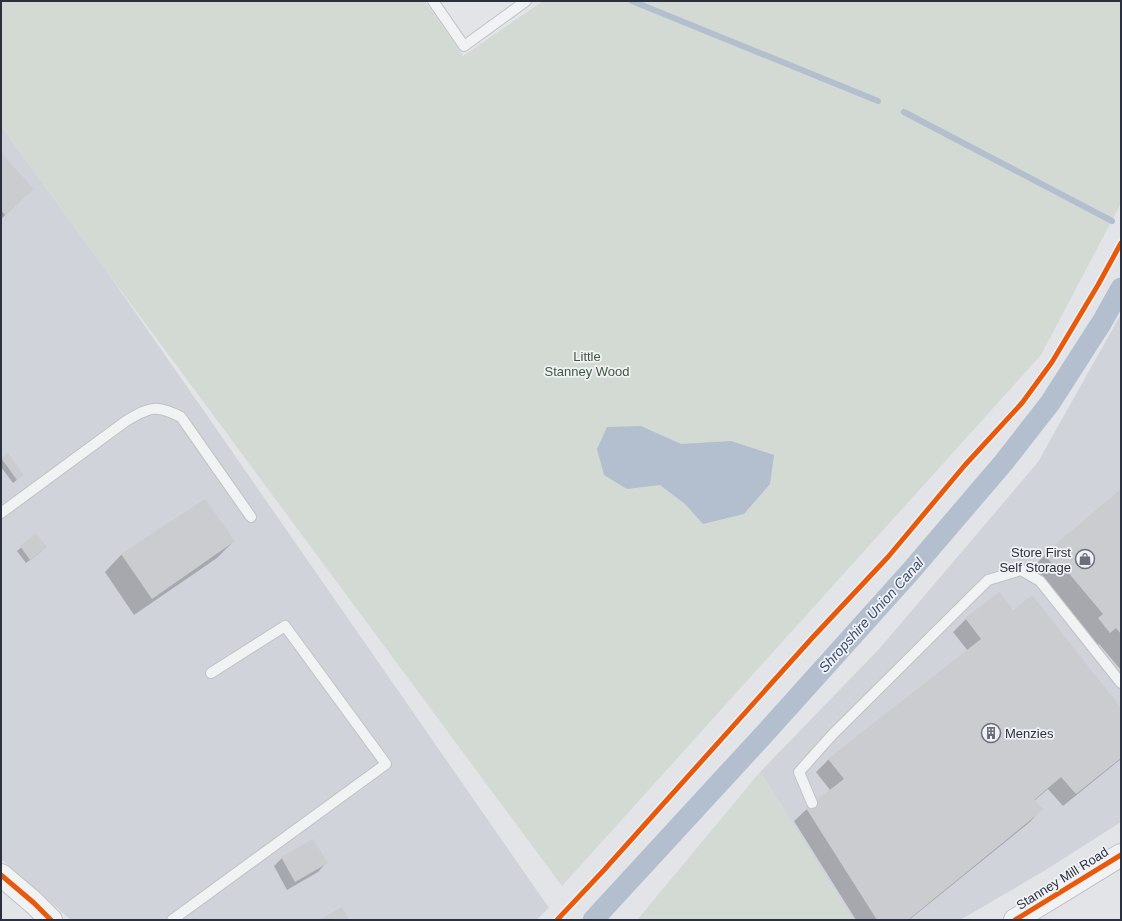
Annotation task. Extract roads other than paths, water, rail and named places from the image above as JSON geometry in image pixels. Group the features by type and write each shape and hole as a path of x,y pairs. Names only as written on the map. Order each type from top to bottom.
{"street":[{"name":"Stanney Mill Road","path":"1015,920 1121,855"},
{"path":"1,875 34,903 51,920"}],"lane":[{"path":"433,1 464,46 526,1"},
{"path":"1,513 126,421 142,412 154,408 168,410 181,417 251,517"},
{"path":"812,803 799,772 832,735 988,580 1021,570 1040,581 1121,683"},
{"path":"172,920 386,764 285,626 211,673"}],"water":[{"path":"641,426 681,444 731,441 774,455 770,484 744,514 703,524 685,504 660,485 627,489 604,475 597,449 607,427"}],"waterway":[{"path":"632,1 878,101"},
{"path":"904,112 1112,221"},
{"name":"Shropshire Union Canal","path":"593,920 768,730 910,572 1004,462 1050,403 1102,322 1121,288"}],"place":[{"name":"Store First Self Storage","path":"1085,559"},
{"name":"Menzies","path":"991,733"}],"park label":[{"name":"Little Stanney Wood","path":"587,364"}]}
